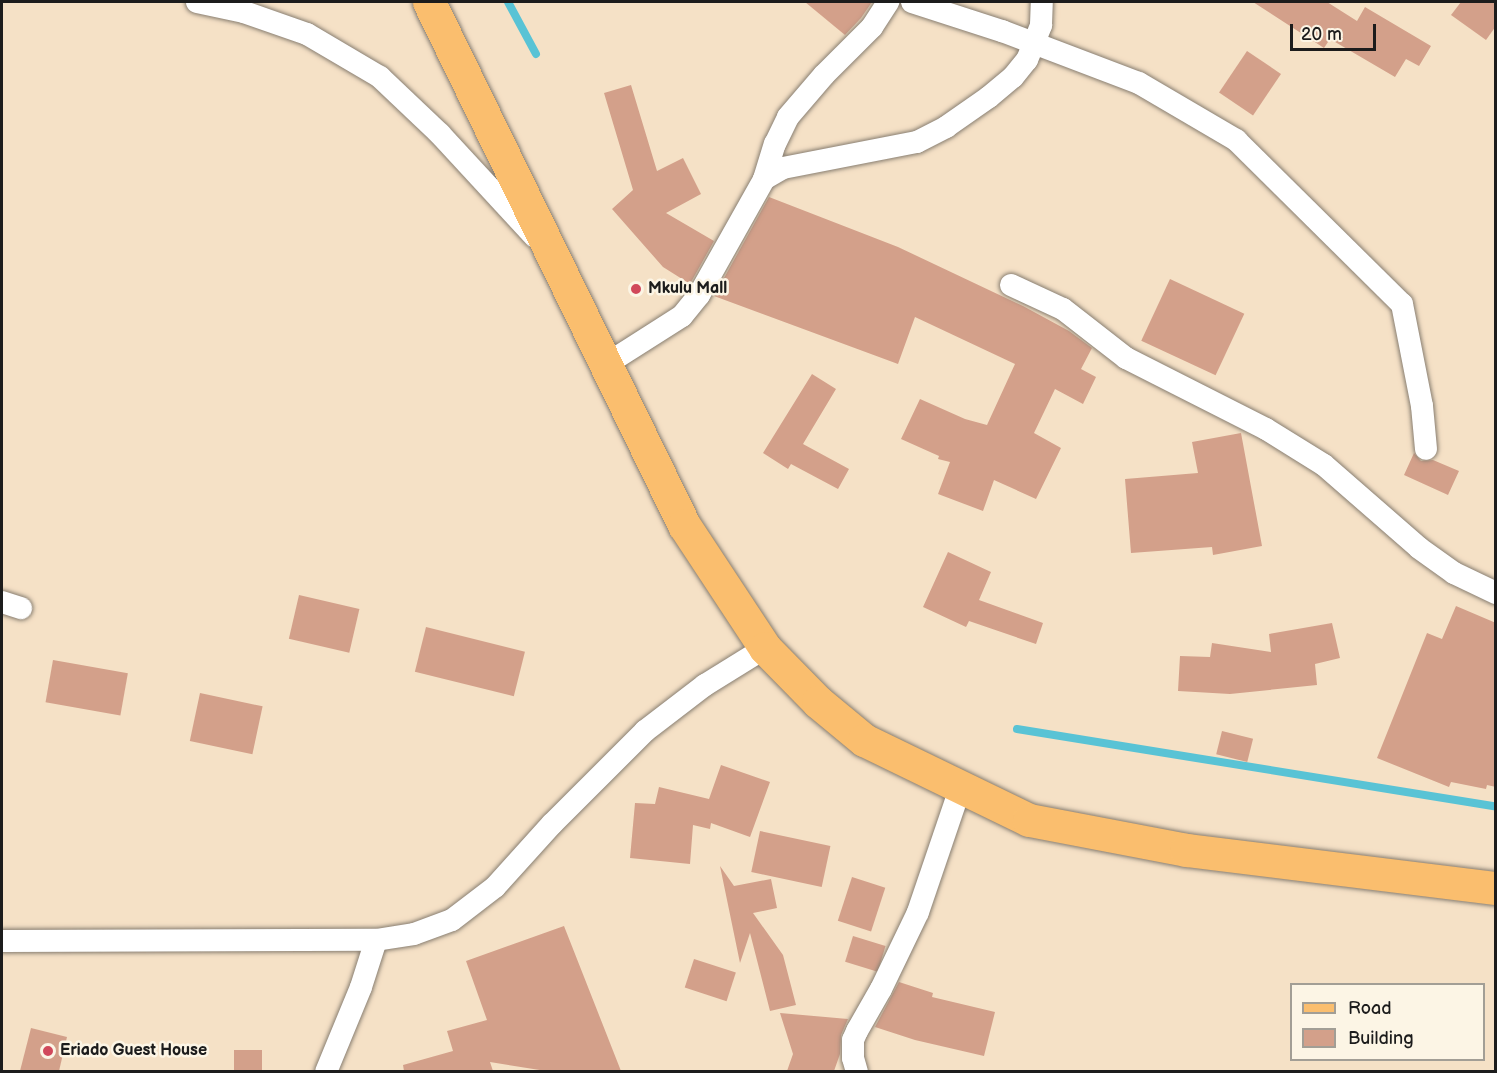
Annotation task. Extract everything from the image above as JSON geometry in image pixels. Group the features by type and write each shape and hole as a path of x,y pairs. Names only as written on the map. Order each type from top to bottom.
{"main road":[{"path":"429,2 549,253 684,525 765,648 818,702 864,740 1029,820 1186,850 1496,888"}],"street":[{"path":"197,2 244,12 307,33 380,77 440,134 549,253"},
{"path":"604,365 682,316 699,295 764,179 775,144 788,117 872,27 888,2"},
{"path":"912,2 1034,43 1139,83 1236,140 1402,304 1426,449"},
{"path":"764,179 783,168 917,142 946,127 1013,77 1027,60 1041,25 1042,2"},
{"path":"1011,285 1064,309 1126,358 1266,429 1324,465 1419,548 1454,573 1496,593"},
{"path":"2,941 376,940 414,934 452,920 495,887 552,824 645,731 705,685 765,648"},
{"path":"857,1071 853,1058 853,1040 881,989 918,912 961,786"},
{"path":"326,1071 361,987 376,940"}],"building":[{"path":"805,2 872,2 845,35"},
{"path":"1253,2 1327,2 1357,21 1365,7 1431,46 1419,66 1406,59 1395,77 1330,39 1324,48"},
{"path":"1461,2 1496,2 1496,26 1486,40 1451,15"},
{"path":"1247,51 1281,74 1253,115 1219,92"},
{"path":"631,85 657,171 683,158 701,194 666,213 714,241 690,284 663,267 612,209 633,190 604,93"},
{"path":"769,197 898,247 1023,306 1069,331 1092,348 1081,369 1096,377 1083,404 1055,389 1034,433 1061,448 1036,499 994,480 983,511 938,494 950,462 938,459 939,456 901,439 920,399 965,419 987,425 1015,364 915,317 898,364 714,296"},
{"path":"1170,279 1244,314 1216,375 1141,341"},
{"path":"812,374 836,389 803,444 849,469 838,489 791,464 788,469 763,453"},
{"path":"1241,433 1262,546 1213,555 1212,547 1131,553 1125,479 1198,473 1192,442"},
{"path":"1414,453 1421,461 1433,460 1459,471 1448,495 1404,475"},
{"path":"948,552 991,572 979,600 1043,623 1036,644 969,621 966,627 923,607"},
{"path":"299,595 359,609 349,653 289,639"},
{"path":"1456,606 1496,623 1496,787 1487,785 1486,789 1451,782 1449,787 1377,758 1427,633 1442,639"},
{"path":"1332,623 1340,658 1315,664 1317,685 1230,694 1178,691 1180,656 1210,657 1212,643 1271,652 1269,634"},
{"path":"426,627 525,652 514,696 415,672"},
{"path":"53,660 128,673 120,716 46,702"},
{"path":"200,693 263,706 252,754 190,741"},
{"path":"1222,731 1253,739 1247,762 1216,754"},
{"path":"721,765 770,782 750,837 711,823 710,829 693,825 690,864 630,858 635,803 655,804 659,787 709,799"},
{"path":"760,831 830,846 822,887 751,872"},
{"path":"720,866 734,886 771,879 777,908 753,913 783,955 796,1005 770,1011 750,933 740,963"},
{"path":"852,877 885,888 871,932 838,921"},
{"path":"564,926 621,1071 546,1071 490,1062 493,1071 404,1071 403,1065 453,1051 447,1031 487,1020 466,961"},
{"path":"853,936 886,946 878,972 845,962"},
{"path":"694,959 736,973 727,1001 685,988"},
{"path":"899,982 933,993 932,997 995,1012 984,1056 915,1040 875,1027"},
{"path":"780,1013 848,1019 841,1035 840,1054 834,1071 787,1071 793,1054"},
{"path":"31,1028 67,1037 59,1071 20,1071"},
{"path":"234,1050 262,1050 262,1071 234,1071"}],"waterway":[{"path":"508,2 536,54"},
{"path":"1017,729 1496,807"}],"place":[{"name":"Mkulu Mall","path":"636,289"},
{"name":"Eriado Guest House","path":"48,1051"}]}
